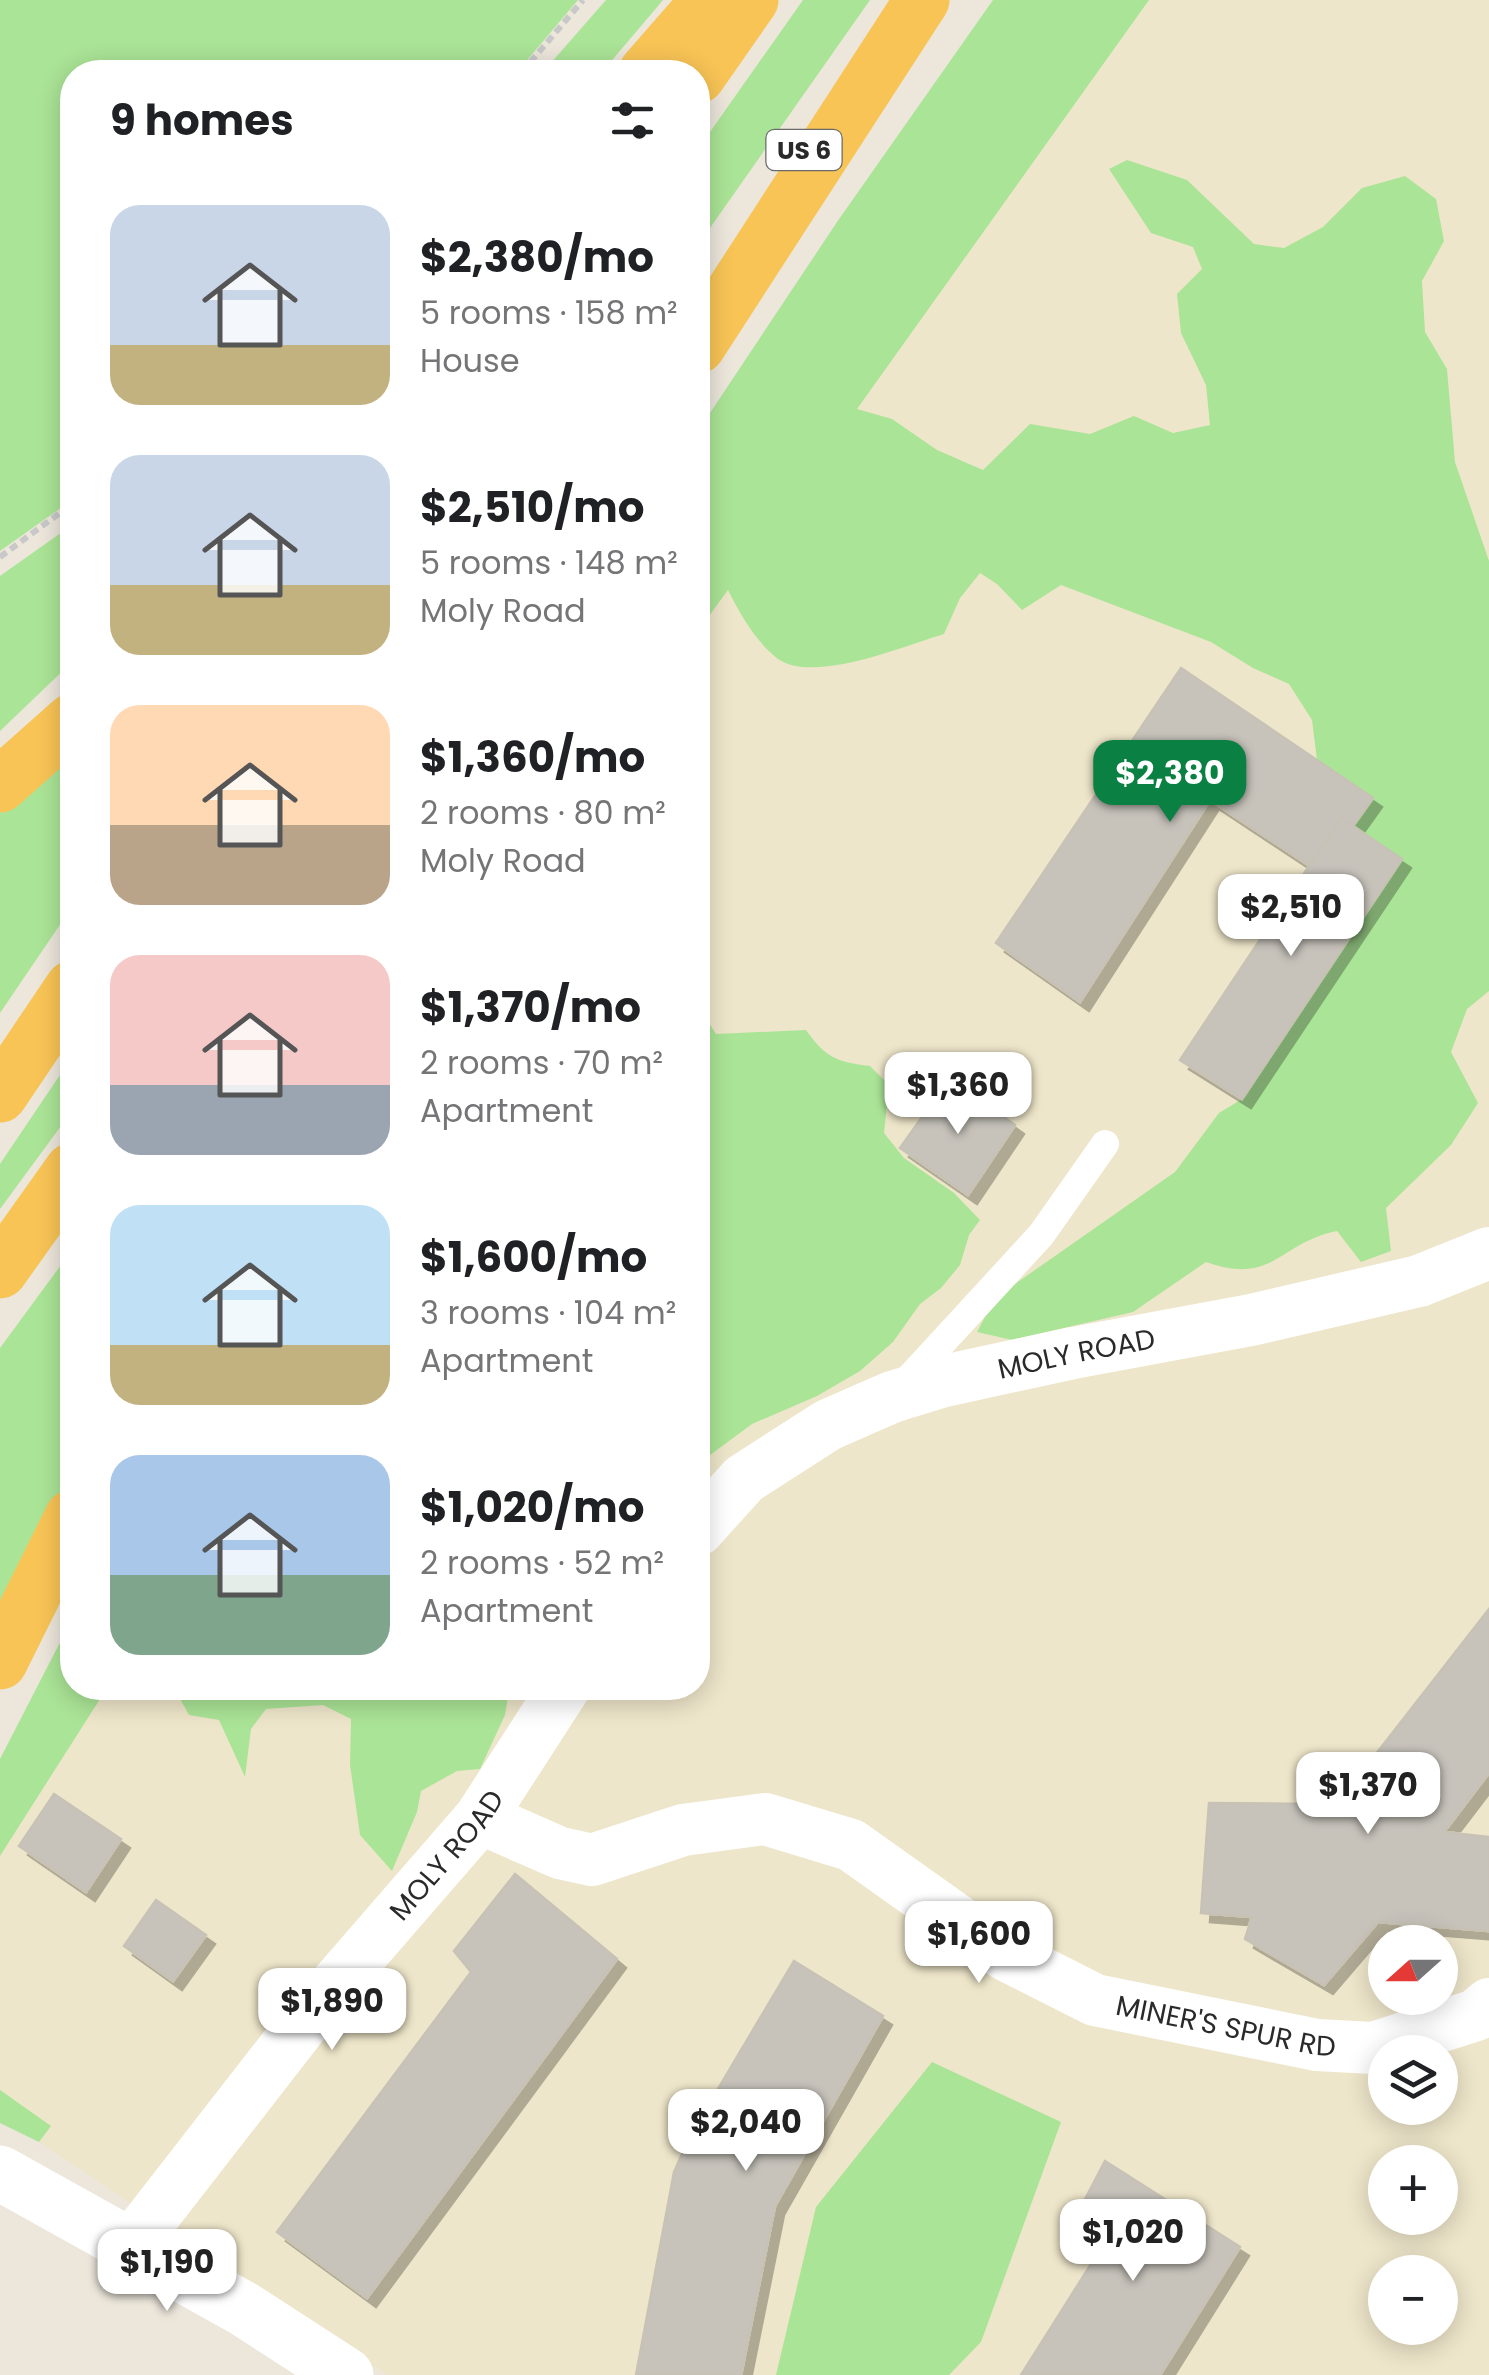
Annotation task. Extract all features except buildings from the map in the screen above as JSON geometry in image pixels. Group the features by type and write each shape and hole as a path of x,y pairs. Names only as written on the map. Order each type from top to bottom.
{"highway":[{"path":"656,60 709,0"},
{"path":"709,60 751,0"},
{"name":"US 6","path":"710,282 910,0"},
{"path":"710,327 922,0"},
{"path":"0,785 60,732"},
{"path":"0,1095 60,1006"},
{"path":"0,1271 60,1187"},
{"path":"0,1662 60,1540"}],"street":[{"name":"MOLY ROAD","path":"710,1517 744,1479 828,1424 892,1397 944,1381 1400,1286 1489,1254"},
{"name":"MOLY ROAD","path":"130,2245 316,2007 480,1818 556,1700"},
{"name":"MINER'S SPUR RD","path":"480,1818 560,1853 592,1860 683,1830 766,1819 851,1845 1006,1955 1095,2000 1317,2044 1373,2048 1476,2014 1489,2004"},
{"path":"0,2173 244,2310 346,2375"}],"lane":[{"path":"892,1397 1041,1235 1106,1144"}],"path":[{"path":"532,60 583,0"},
{"path":"0,557 60,513"}],"shaded area":[{"path":"1149,0 1489,0 1489,2375 387,2375 39,2142 50,2126 0,2090 0,1856 99,1700 710,1700 710,614"}],"green space":[{"path":"0,0 578,0 527,60 60,60 60,508 0,551"},
{"path":"606,0 663,0 612,60 554,60"},
{"path":"803,0 870,0 710,228 710,132"},
{"path":"993,0 1149,0 857,409 892,419 937,450 983,470 1030,424 1090,434 1134,416 1173,433 1210,425 1206,385 1181,333 1177,294 1202,269 1193,247 1151,233 1109,169 1127,160 1187,180 1254,244 1284,248 1323,227 1362,188 1405,176 1436,199 1444,241 1422,281 1425,332 1447,369 1455,462 1489,561 1489,991 1467,1009 1451,1052 1478,1103 1451,1145 1386,1208 1391,1251 1361,1262 1337,1231 1301,1244 1262,1266 1229,1268 1206,1262 1133,1312 1012,1340 977,1332 995,1298 1175,1172 1219,1113 1242,1099 1402,860 1353,826 1373,798 1317,760 1312,720 1289,684 1211,642 1061,585 1022,610 980,573 960,598 944,634 860,660 814,667 794,666 770,652 743,618 728,590 710,615 710,413 837,222"},
{"path":"60,534 60,674 0,731 0,576"},
{"path":"60,756 60,925 0,1013 0,813"},
{"path":"710,1024 716,1034 806,1030 833,1057 870,1066 889,1085 884,1133 904,1158 954,1193 980,1220 969,1235 960,1265 941,1288 920,1304 893,1342 860,1371 817,1396 752,1424 710,1455"},
{"path":"60,1075 60,1127 0,1209 0,1164"},
{"path":"60,1266 60,1502 0,1617 0,1348"},
{"path":"60,1642 60,1700 99,1700 0,1856 0,1759"},
{"path":"181,1700 508,1700 505,1715 480,1769 457,1771 421,1791 417,1812 392,1871 360,1835 350,1765 351,1719 323,1705 266,1709 251,1729 245,1777 219,1720 189,1715"},
{"path":"932,2062 1061,2122 981,2342 949,2375 776,2375 816,2207"},
{"path":"0,2090 51,2126 39,2142 0,2123"}]}
